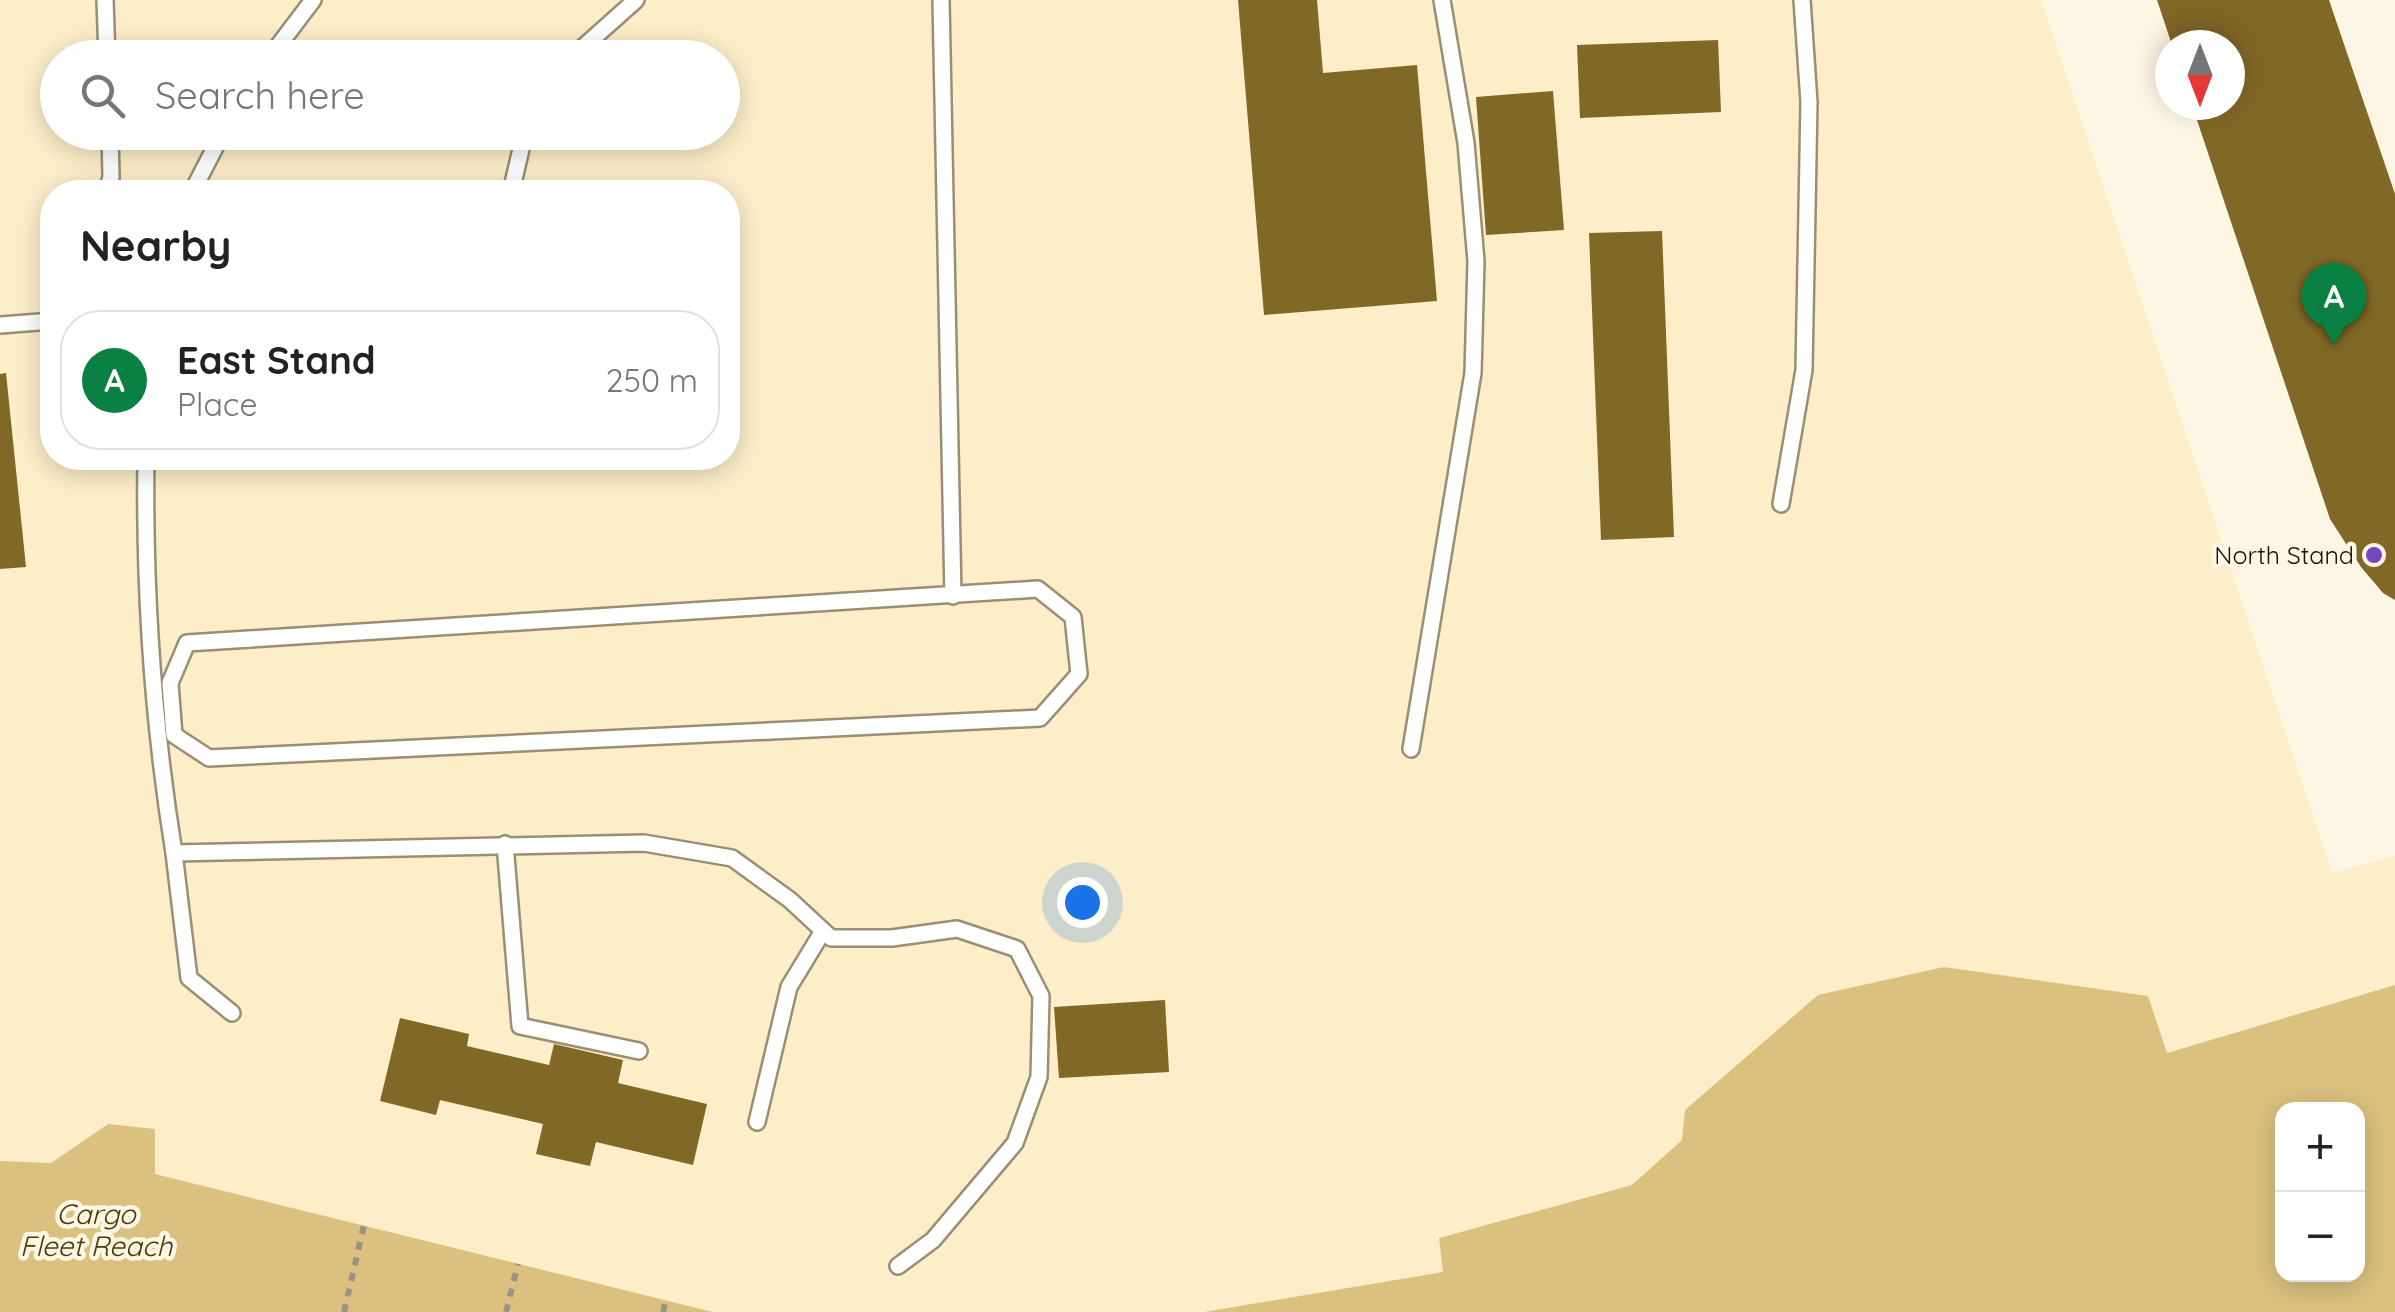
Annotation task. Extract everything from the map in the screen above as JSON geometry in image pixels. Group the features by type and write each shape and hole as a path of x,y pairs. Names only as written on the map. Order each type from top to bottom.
{"lane":[{"path":"106,0 107,40"},
{"path":"283,40 313,0"},
{"path":"591,40 636,0"},
{"path":"941,0 953,596"},
{"path":"1411,749 1473,373 1475,242 1466,143 1442,0"},
{"path":"1781,504 1804,370 1809,102 1802,0"},
{"path":"110,150 110,180"},
{"path":"198,180 214,150"},
{"path":"514,180 521,150"},
{"path":"0,325 40,322"},
{"path":"146,470 144,547 162,778 190,978 232,1012"},
{"path":"1038,589 1073,618 1078,674 1040,718 208,758 174,735 170,683 187,643 953,596 1038,589"},
{"path":"174,853 644,842 732,858 790,900 831,938 892,938 957,930 1016,949 1041,996 1039,1077 1015,1143 933,1240 898,1266"},
{"path":"505,844 520,1026 639,1051"},
{"path":"757,1122 790,986 823,931"}],"path":[{"path":"344,1312 364,1225"},
{"path":"506,1312 518,1264"},
{"path":"663,1312 666,1300"}],"shaded area":[{"path":"0,0 2041,0 2332,873 2395,856 2395,985 2166,1053 2147,996 1944,967 1682,1140 1632,1185 1439,1238 1444,1272 1204,1312 713,1312 155,1174 154,1129 108,1124 51,1163 0,1161"}],"water":[{"path":"1944,967 2148,996 2167,1053 2395,985 2395,1312 1204,1312 1443,1272 1439,1238 1632,1185 1682,1140 1685,1110 1818,995"},
{"name":"Cargo Fleet Reach","path":"108,1124 155,1129 155,1174 713,1312 0,1312 0,1161 51,1163"}],"building":[{"path":"1238,0 1317,0 1323,73 1417,65 1437,301 1264,315"},
{"path":"2157,0 2329,0 2395,194 2395,600 2383,593 2361,567 2330,519 2197,120 2245,120 2245,30 2167,30"},
{"path":"1718,40 1721,112 1580,118 1577,45"},
{"path":"1553,91 1564,230 1486,235 1476,97"},
{"path":"1662,231 1674,537 1601,540 1589,233"},
{"path":"6,373 26,567 0,569 0,374"},
{"path":"1165,1000 1169,1072 1059,1078 1054,1007"},
{"path":"400,1018 469,1034 467,1046 549,1065 554,1044 623,1060 618,1083 707,1104 693,1165 596,1142 590,1166 536,1154 543,1124 440,1100 436,1115 380,1101"}],"place":[{"name":"East Stand","path":"2334,345"},
{"name":"North Stand","path":"2374,555"}]}
